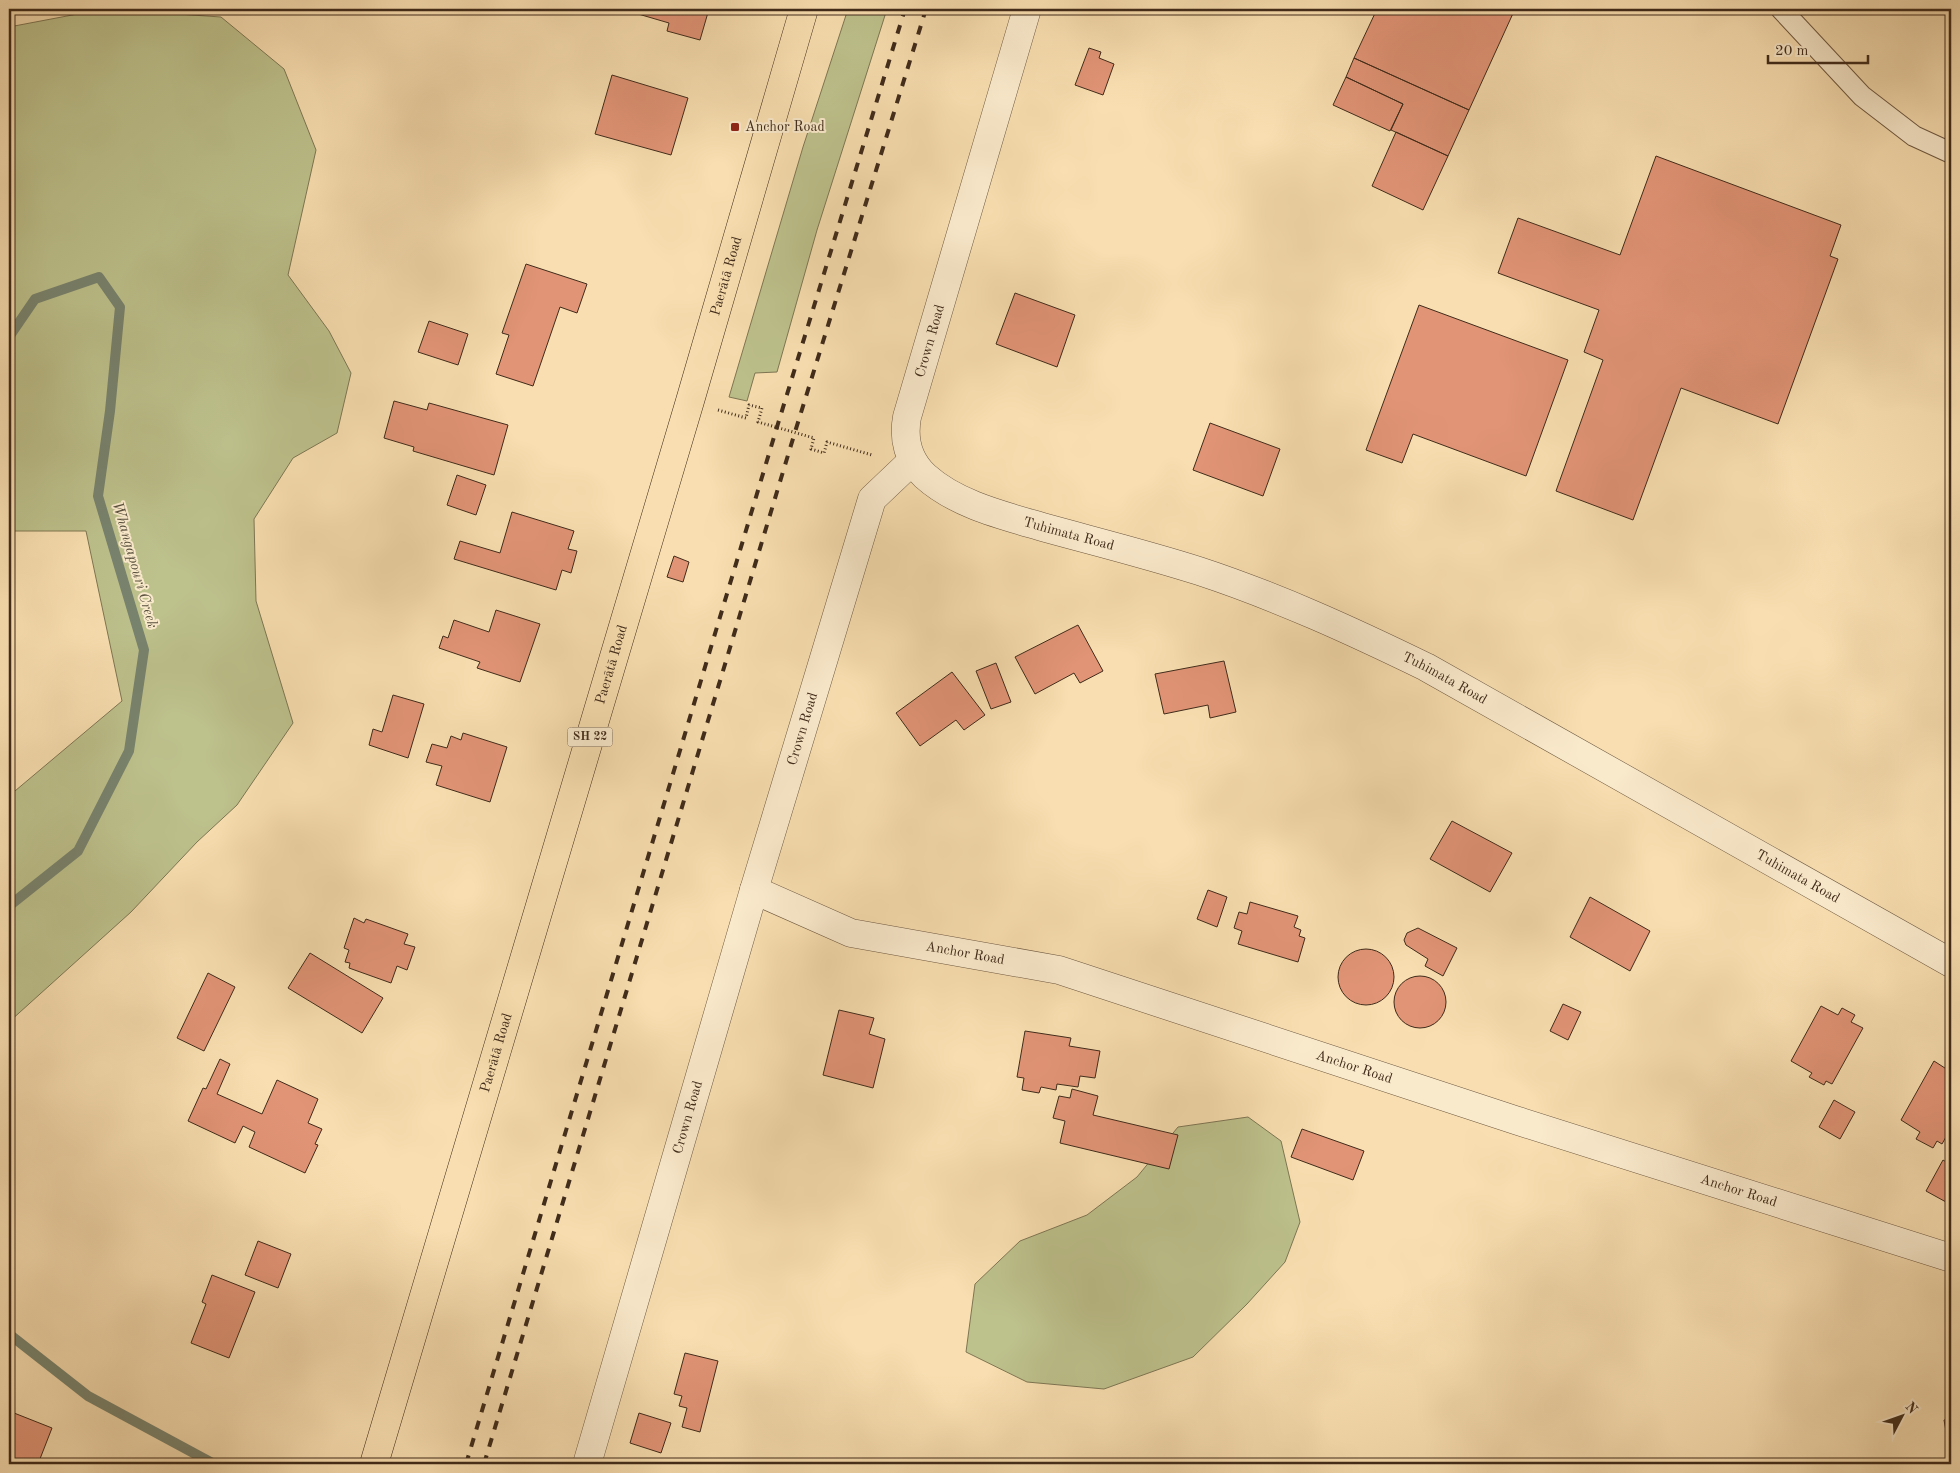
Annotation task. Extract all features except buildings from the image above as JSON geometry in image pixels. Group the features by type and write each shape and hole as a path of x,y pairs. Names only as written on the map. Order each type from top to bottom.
{"highway":[{"name":"Paerātā Road","path":"374,1464 688,410 804,9"}],"street":[{"name":"Crown Road","path":"587,1464 754,890 872,499 912,461 905,431 907,417 1027,9"},
{"name":"Tuhimata Road","path":"912,461 924,475 943,489 969,502 1005,516 1198,571 1293,604 1374,641 1426,667 1951,963"},
{"name":"Anchor Road","path":"754,890 852,933 1059,970 1534,1126 1951,1258"}],"lane":[{"path":"1781,9 1862,96 1914,136 1951,153"}],"path":[{"path":"716,410 746,418 750,405 762,408 758,422 814,438 811,449 824,453 827,442 864,454 912,461"}],"green space":[{"path":"104,9 221,17 284,69 316,150 288,275 329,331 351,373 337,433 293,458 254,519 256,601 293,723 237,805 197,842 131,912 9,1022 9,796 122,701 86,531 9,531 9,27"},
{"path":"848,9 887,9 817,230 777,372 755,373 747,401 729,397 803,147"},
{"path":"1248,1117 1281,1141 1300,1222 1285,1262 1247,1304 1193,1357 1104,1389 1027,1382 966,1352 975,1284 1020,1241 1087,1215 1137,1177 1178,1127"}],"waterway":[{"name":"Whangapouri Creek","path":"9,337 35,299 99,277 120,307 110,411 98,496 144,650 129,751 78,851 9,906"},
{"path":"9,1334 88,1396 214,1464"}],"railway":[{"path":"466,1464 777,427 905,9"},
{"path":"484,1464 795,432 926,9"}],"place":[{"name":"Anchor Road","path":"735,127"}]}
